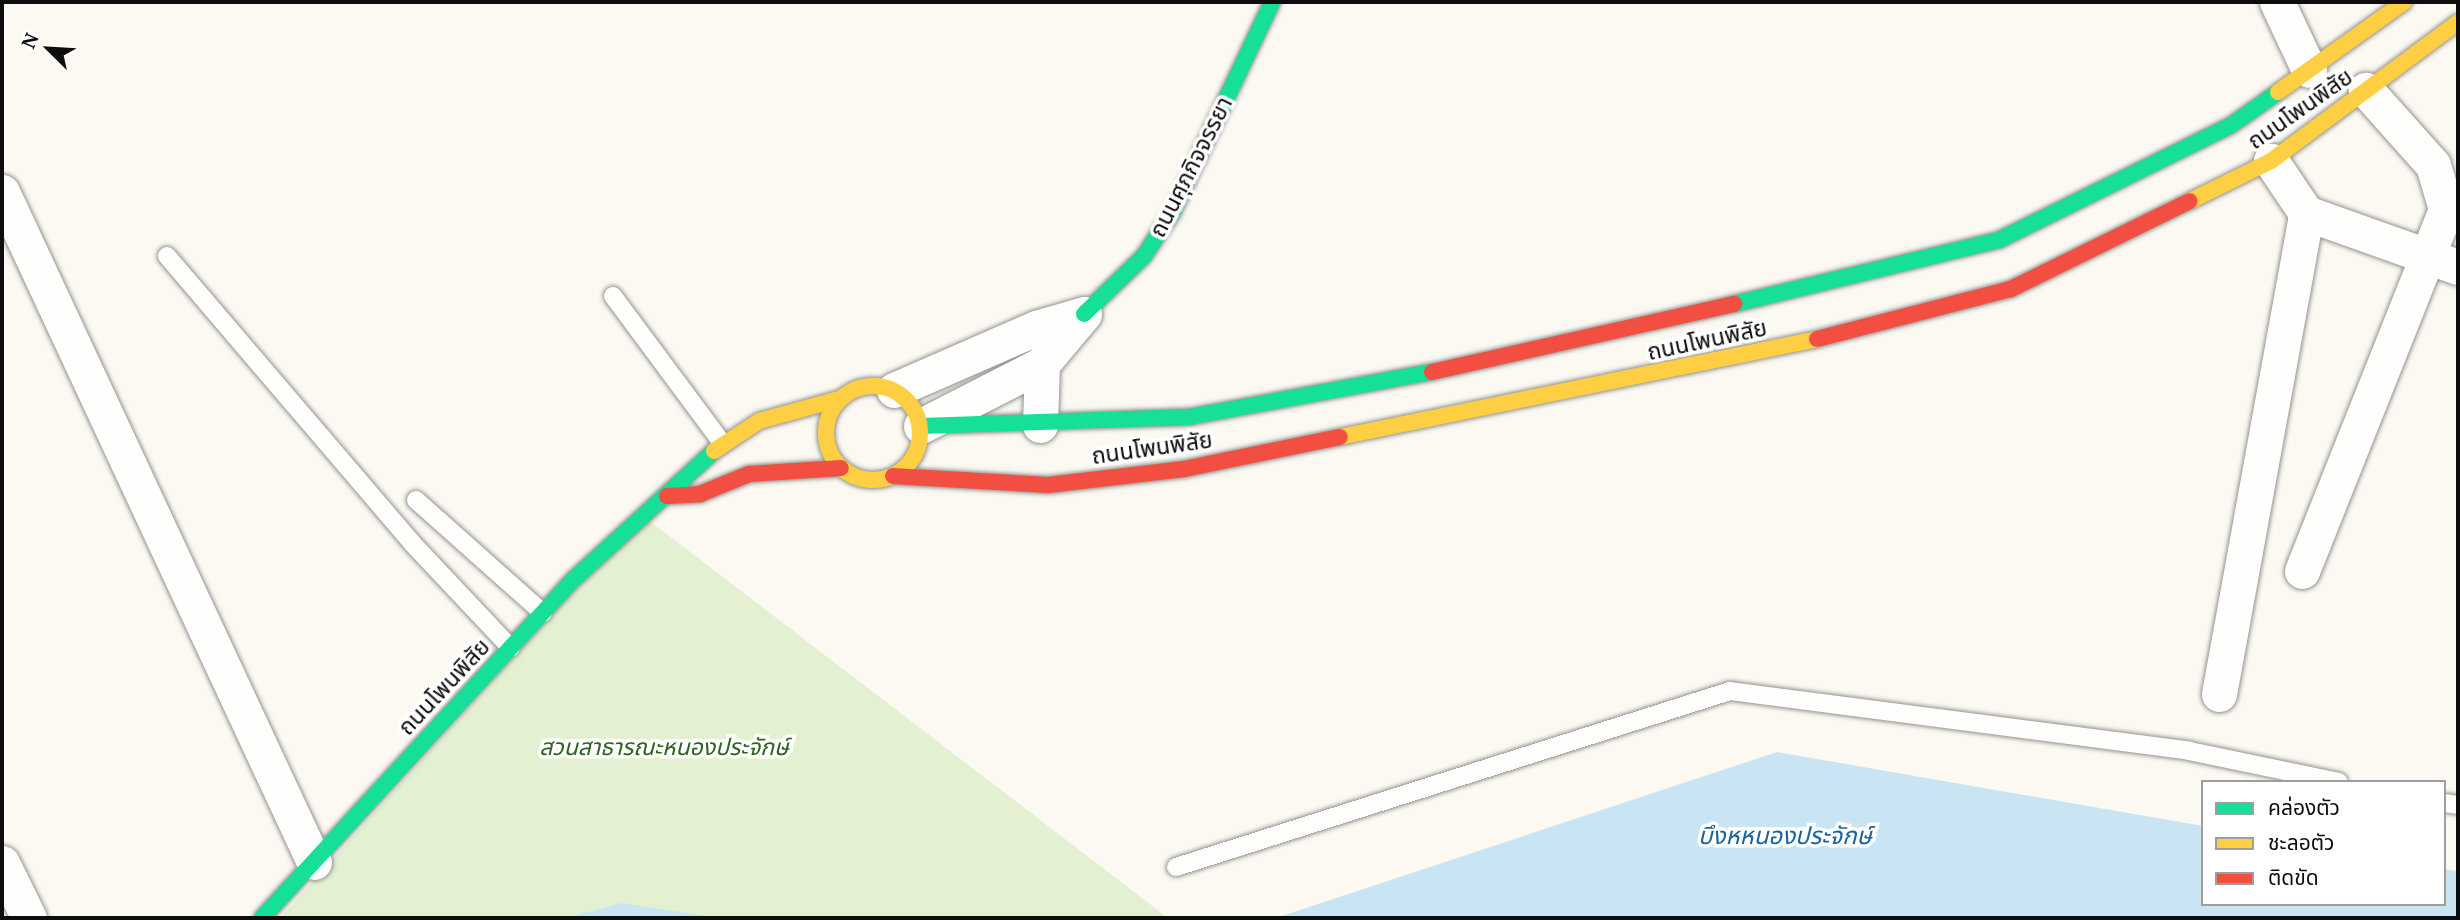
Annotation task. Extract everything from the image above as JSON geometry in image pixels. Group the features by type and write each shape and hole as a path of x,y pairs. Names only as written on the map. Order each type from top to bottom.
{"street":[{"name":"ถนนศุภกิจจรรยา","path":"920,426 1042,364 1084,314 1144,256 1172,213 1272,2"},
{"path":"2277,2 2309,70"},
{"name":"ถนนโพนพิสัย","path":"920,426 1040,425 1189,417 1529,354 1999,240 2230,126 2404,2"},
{"name":"ถนนโพนพิสัย","path":"893,476 1048,485 1184,469 1785,347 2011,289 2271,161 2458,22"},
{"path":"2302,572 2444,261 2446,209 2442,185 2433,166 2366,90"},
{"path":"2271,161 2306,214 2444,261"},
{"path":"2,192 314,862"},
{"path":"2219,694 2306,214"},
{"name":"ถนนศุภกิจจรรยา","path":"894,390 1036,328 1084,314"},
{"path":"1040,425 1042,364"},
{"path":"667,496 700,494 749,474 788,468 841,468 865,480 893,476 919,446 920,426 916,412 894,390 865,385 839,399 825,434 841,468"},
{"name":"ถนนโพนพิสัย","path":"262,918 543,613 722,443 791,407 839,399"},
{"path":"2,863 29,918"}],"lane":[{"path":"167,256 412,543 511,648"},
{"path":"613,296 722,443"},
{"path":"416,500 543,613"},
{"path":"1176,867 1730,691 2189,751 2329,780"}],"green space":[{"name":"สวนสาธารณะหนองประจักษ์","path":"642,515 1168,918 280,918"}],"water":[{"name":"บึงหหนองประจักษ์","path":"1777,752 2201,826 2201,906 2446,906 2446,869 2458,871 2458,918 1276,918"},
{"path":"622,903 719,918 565,918"}],"traffic: fast":[{"path":"1084,314 1144,256 1172,213 1272,2"},
{"path":"1734,304 1999,240 2230,126 2278,92"},
{"path":"921,426 1189,417 1432,372"},
{"path":"262,918 575,578 714,451"}],"traffic: slow":[{"path":"2278,92 2404,2"},
{"path":"2190,201 2271,161 2458,22"},
{"path":"1340,437 1817,339"},
{"path":"873,386 891,389 906,400 917,415 920,433 917,451 906,466 891,477 873,480 855,477 840,466 829,451 826,433 829,415 840,400 855,389 873,386"},
{"path":"714,451 759,421 839,399"}],"traffic: jam":[{"path":"1817,339 2011,289 2190,201"},
{"path":"1432,372 1734,304"},
{"path":"893,476 1048,485 1184,469 1340,437"},
{"path":"667,496 700,494 749,474 841,468"}]}
